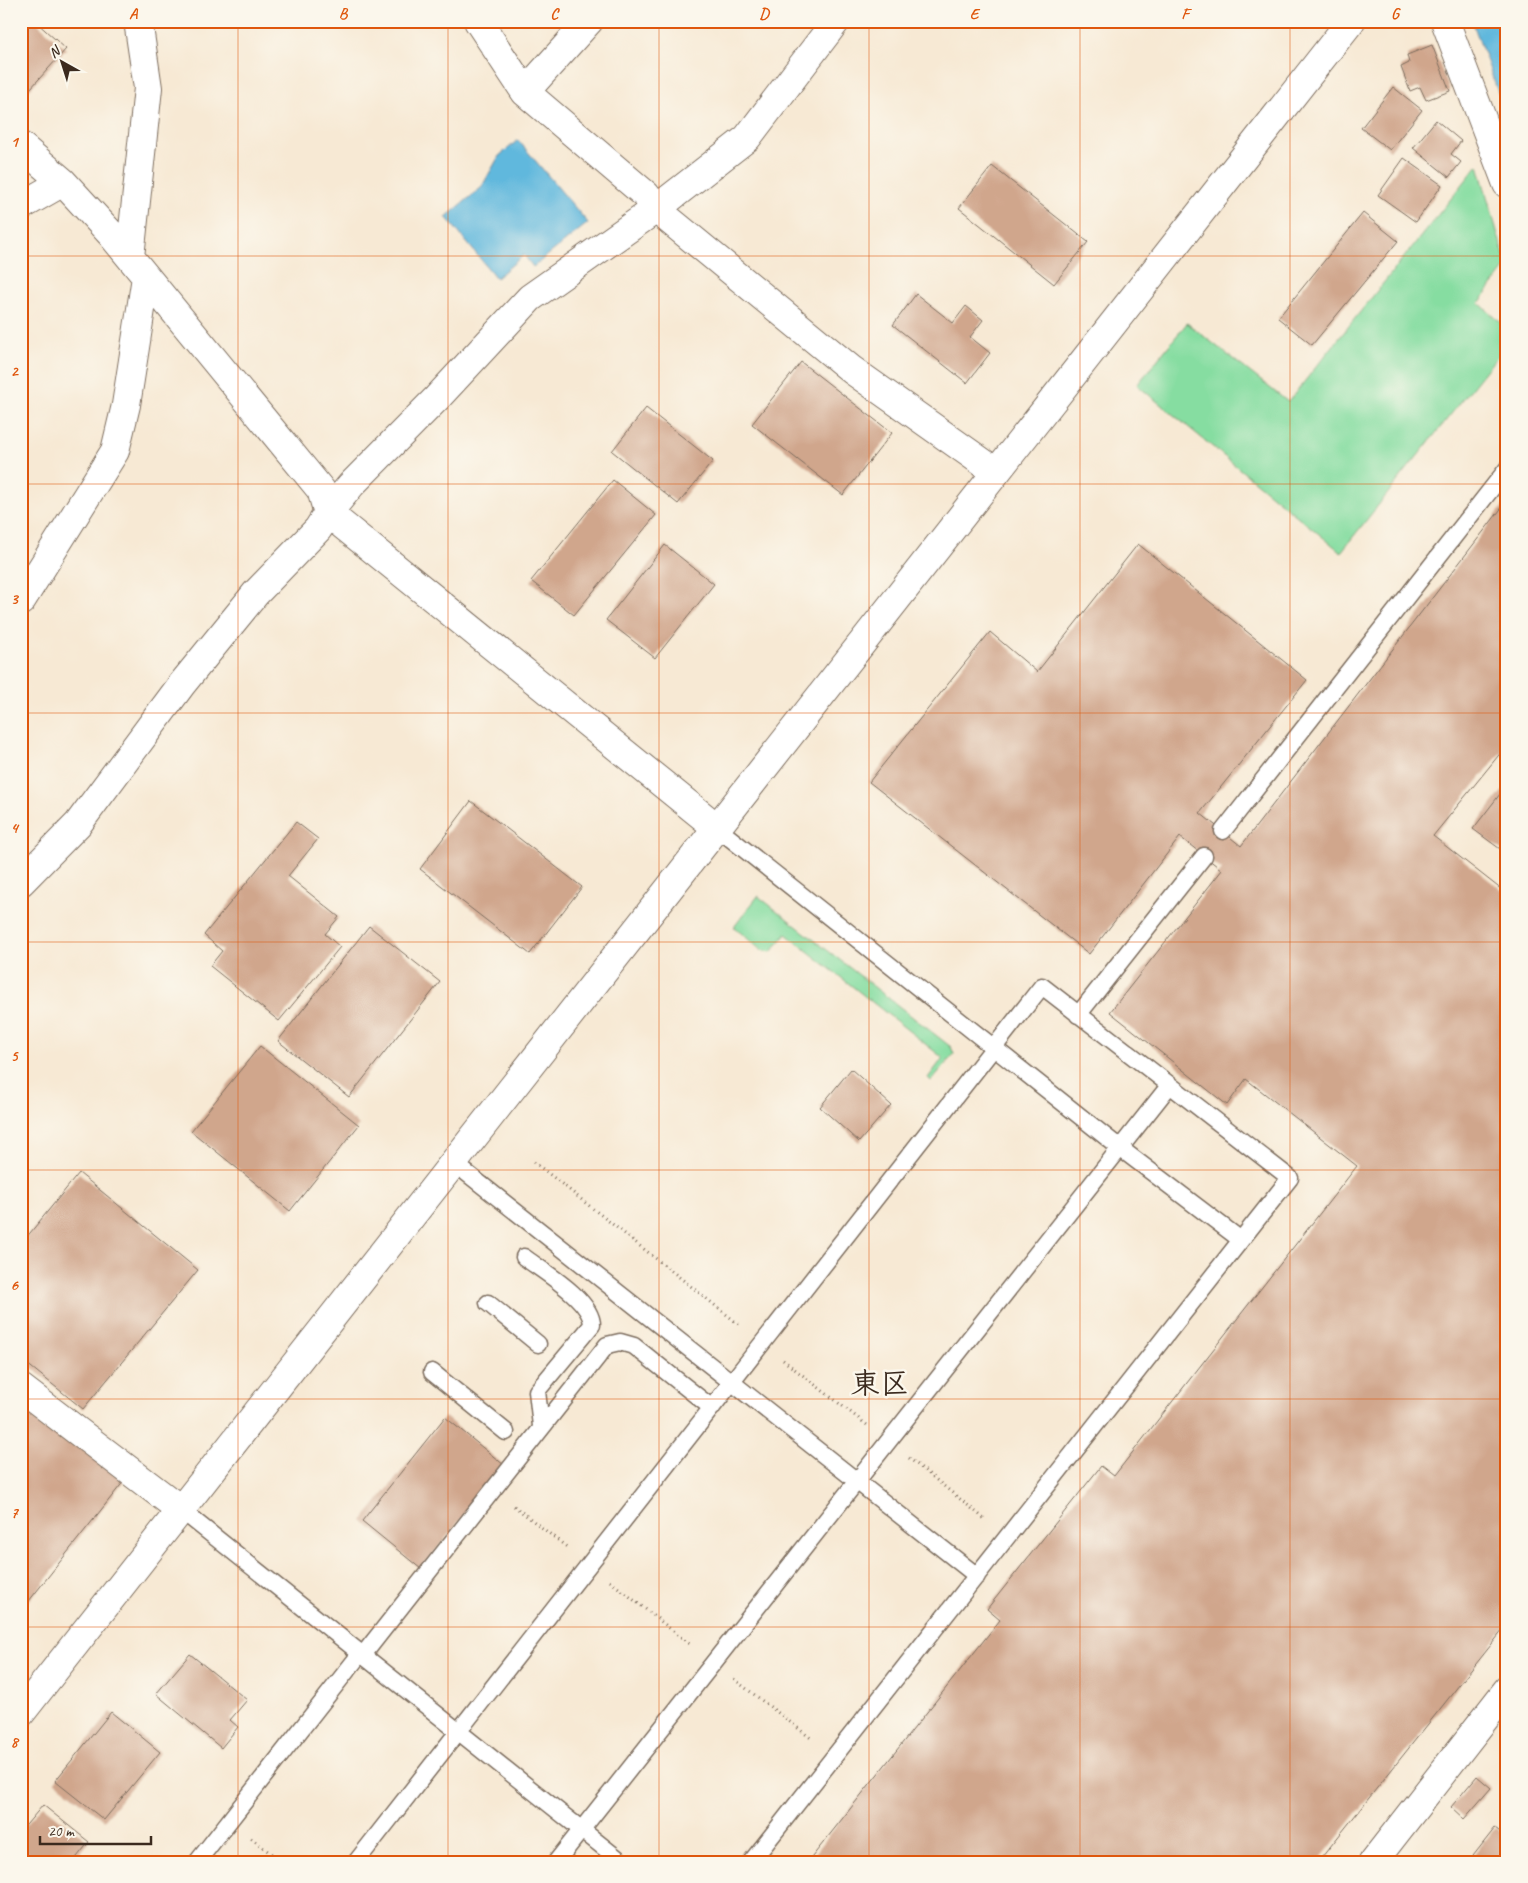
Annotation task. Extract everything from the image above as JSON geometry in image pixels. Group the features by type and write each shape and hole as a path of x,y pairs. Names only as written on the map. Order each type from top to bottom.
{"street":[{"path":"21,601 114,451 126,405 138,267 148,88 138,21"},
{"path":"478,21 525,92 646,195 656,209 852,370 996,472"},
{"path":"525,92 589,21"},
{"path":"21,882 78,824 182,684 256,593 318,529 351,484 437,398 530,298 656,209 747,138 836,21"},
{"path":"21,1713 1351,21"},
{"path":"1445,21 1507,184"},
{"path":"21,146 63,182 138,267 321,490 328,513 716,827"},
{"path":"21,206 63,182"},
{"path":"21,1388 181,1510"},
{"path":"1373,1862 1507,1690"}],"lane":[{"path":"1223,831 1507,469"},
{"path":"716,827 1120,1148 1241,1240"},
{"path":"1078,1015 1204,856"},
{"path":"356,1862 1042,986 1290,1178 751,1862"},
{"path":"556,1862 1169,1086"},
{"path":"454,1163 977,1576"},
{"path":"524,1257 582,1302 592,1318 592,1325 537,1391 541,1426"},
{"path":"488,1303 538,1344"},
{"path":"197,1862 600,1351 611,1343 634,1346 712,1408"},
{"path":"432,1372 506,1432"},
{"path":"181,1510 622,1862"}],"path":[{"path":"509,1502 834,1756"},
{"path":"229,1821 282,1862"}],"green space":[{"path":"1478,165 1507,266 1479,303 1507,328 1507,344 1341,552 1137,385 1187,323 1288,402"},
{"path":"758,896 951,1047 954,1054 931,1081 928,1078 943,1058 786,934 771,952 761,950 734,927"}],"water":[{"path":"1487,21 1507,21 1507,117 1474,26"},
{"path":"518,140 588,223 533,267 524,255 496,278 446,217 481,188 499,156"}],"building":[{"path":"21,21 35,21 66,49 21,99"},
{"path":"1432,45 1450,91 1426,100 1420,87 1410,91 1401,67 1409,63 1407,55"},
{"path":"1393,87 1422,110 1390,150 1361,128"},
{"path":"1436,120 1461,141 1451,154 1461,162 1449,177 1413,148"},
{"path":"1404,158 1442,185 1416,222 1378,195"},
{"path":"992,166 1088,242 1054,284 959,208"},
{"path":"1363,213 1398,241 1312,345 1278,318"},
{"path":"916,294 953,323 966,306 983,320 970,337 990,353 967,383 893,325"},
{"path":"801,362 892,433 843,495 752,424"},
{"path":"646,408 713,461 678,504 612,451"},
{"path":"613,480 656,515 574,615 531,581"},
{"path":"1507,501 1507,745 1433,836 1507,894 1507,1625 1318,1862 808,1862 1000,1620 987,1609 1101,1466 1114,1476 1357,1166 1246,1079 1227,1105 1110,1012 1222,870 1180,837 1089,954 869,782 990,632 1037,672 1138,544 1307,680 1200,813 1241,846"},
{"path":"665,545 714,584 655,658 606,620"},
{"path":"1507,785 1507,854 1473,829"},
{"path":"471,801 582,887 530,954 420,869"},
{"path":"296,822 318,839 288,876 339,917 325,934 340,947 279,1021 210,966 222,951 204,935"},
{"path":"369,926 440,982 349,1097 278,1041"},
{"path":"260,1046 359,1125 290,1211 191,1131"},
{"path":"851,1069 891,1105 859,1142 820,1107"},
{"path":"79,1173 198,1270 83,1409 21,1359 21,1244"},
{"path":"21,1399 124,1481 21,1611"},
{"path":"445,1417 504,1465 421,1569 362,1521"},
{"path":"190,1654 247,1700 230,1720 238,1727 221,1748 156,1694"},
{"path":"111,1712 160,1752 104,1820 55,1781"},
{"path":"1477,1776 1491,1788 1464,1819 1451,1807"},
{"path":"43,1805 89,1842 73,1862 21,1862 21,1831"},
{"path":"1495,1828 1507,1837 1507,1862 1481,1862 1473,1856"}],"district":[{"name":"東区","path":"880,1383"}]}
